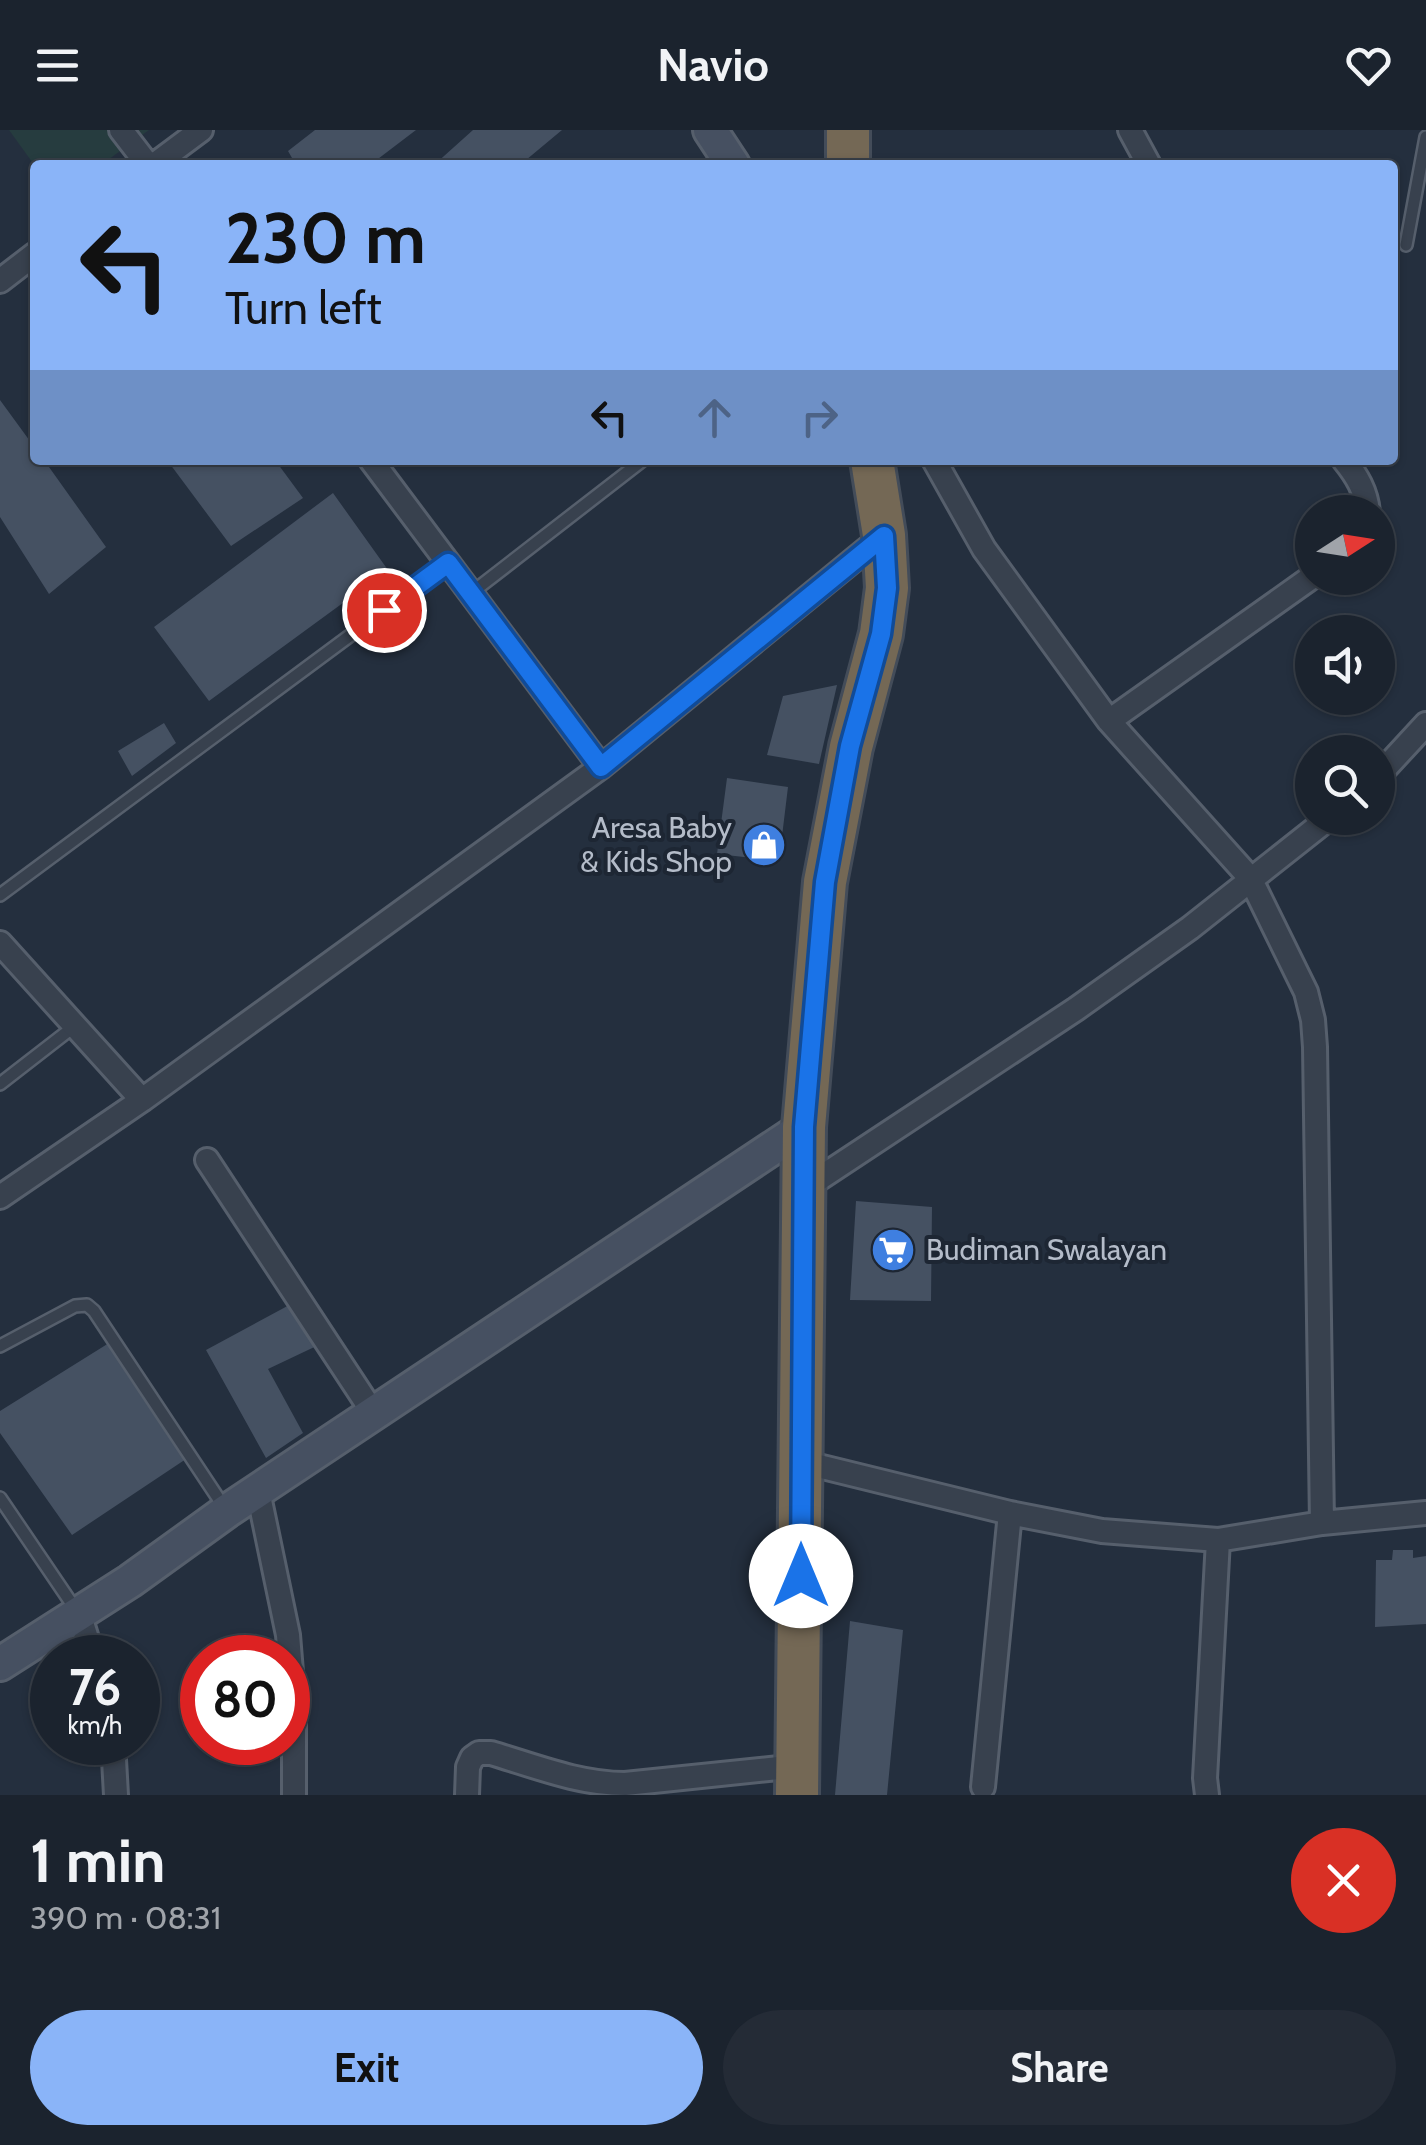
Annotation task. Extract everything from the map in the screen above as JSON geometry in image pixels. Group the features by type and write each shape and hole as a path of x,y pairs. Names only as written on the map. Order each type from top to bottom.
{"highway":[{"path":"848,130 848,160"},
{"path":"798,1781 804,1127 825,882 850,746 881,634 887,588 873,465"}],"street":[{"path":"121,130 147,160"},
{"path":"158,160 201,130"},
{"path":"710,130 730,160"},
{"path":"1130,130 1146,160"},
{"path":"0,281 30,258"},
{"path":"374,465 601,767"},
{"path":"937,465 984,550 1110,721 1250,878 1306,992 1313,1020 1322,1523"},
{"path":"1348,465 1365,495"},
{"path":"0,1197 142,1100 601,767 884,536"},
{"path":"1110,721 1295,589"},
{"path":"1395,758 1426,724"},
{"path":"802,1190 1076,1009 1190,928 1306,835"},
{"path":"0,943 142,1100"},
{"path":"0,1664 804,1127"},
{"path":"207,1160 374,1414"},
{"path":"802,1462 1010,1513 1102,1531 1218,1540 1426,1512"},
{"path":"258,1491 288,1635 294,1709 294,1795"},
{"path":"983,1788 1010,1513"},
{"path":"1207,1795 1218,1540"},
{"path":"79,1613 86,1635"},
{"path":"468,1795 468,1767 472,1758 492,1753 602,1784 798,1781"},
{"path":"114,1765 116,1795"}],"lane":[{"path":"1406,245 1426,137"},
{"path":"470,594 637,465"},
{"path":"0,894 448,563"},
{"path":"0,1084 76,1026"},
{"path":"0,1346 74,1306 86,1305 94,1311 227,1511"},
{"path":"0,1498 79,1613"}],"green space":[{"path":"9,130 149,130 108,160 31,160"}],"building":[{"path":"315,130 416,130 377,160 293,160 288,151"},
{"path":"473,130 562,130 526,160 440,160"},
{"path":"0,400 30,441 30,465 48,465 106,547 49,594 0,517"},
{"path":"171,465 279,465 303,498 231,546"},
{"path":"333,493 388,570 209,701 154,627"},
{"path":"837,685 819,764 767,755 783,696"},
{"path":"164,723 176,743 132,776 118,751"},
{"path":"727,778 788,787 779,861 717,854"},
{"path":"856,1201 932,1207 931,1301 850,1300"},
{"path":"306,1296 327,1341 268,1369 303,1433 266,1458 206,1350"},
{"path":"117,1338 195,1453 72,1535 0,1433 0,1411"},
{"path":"1393,1550 1413,1550 1413,1558 1426,1556 1426,1624 1375,1627 1376,1560 1392,1560"},
{"path":"850,1621 903,1630 887,1795 835,1795"}],"place":[{"name":"Aresa Baby & Kids Shop","path":"764,845"},
{"name":"Budiman Swalayan","path":"893,1250"}],"route":[{"path":"384,610 448,563 601,767 884,536 887,588 881,634 850,746 825,882 804,1127 801,1576"}]}
